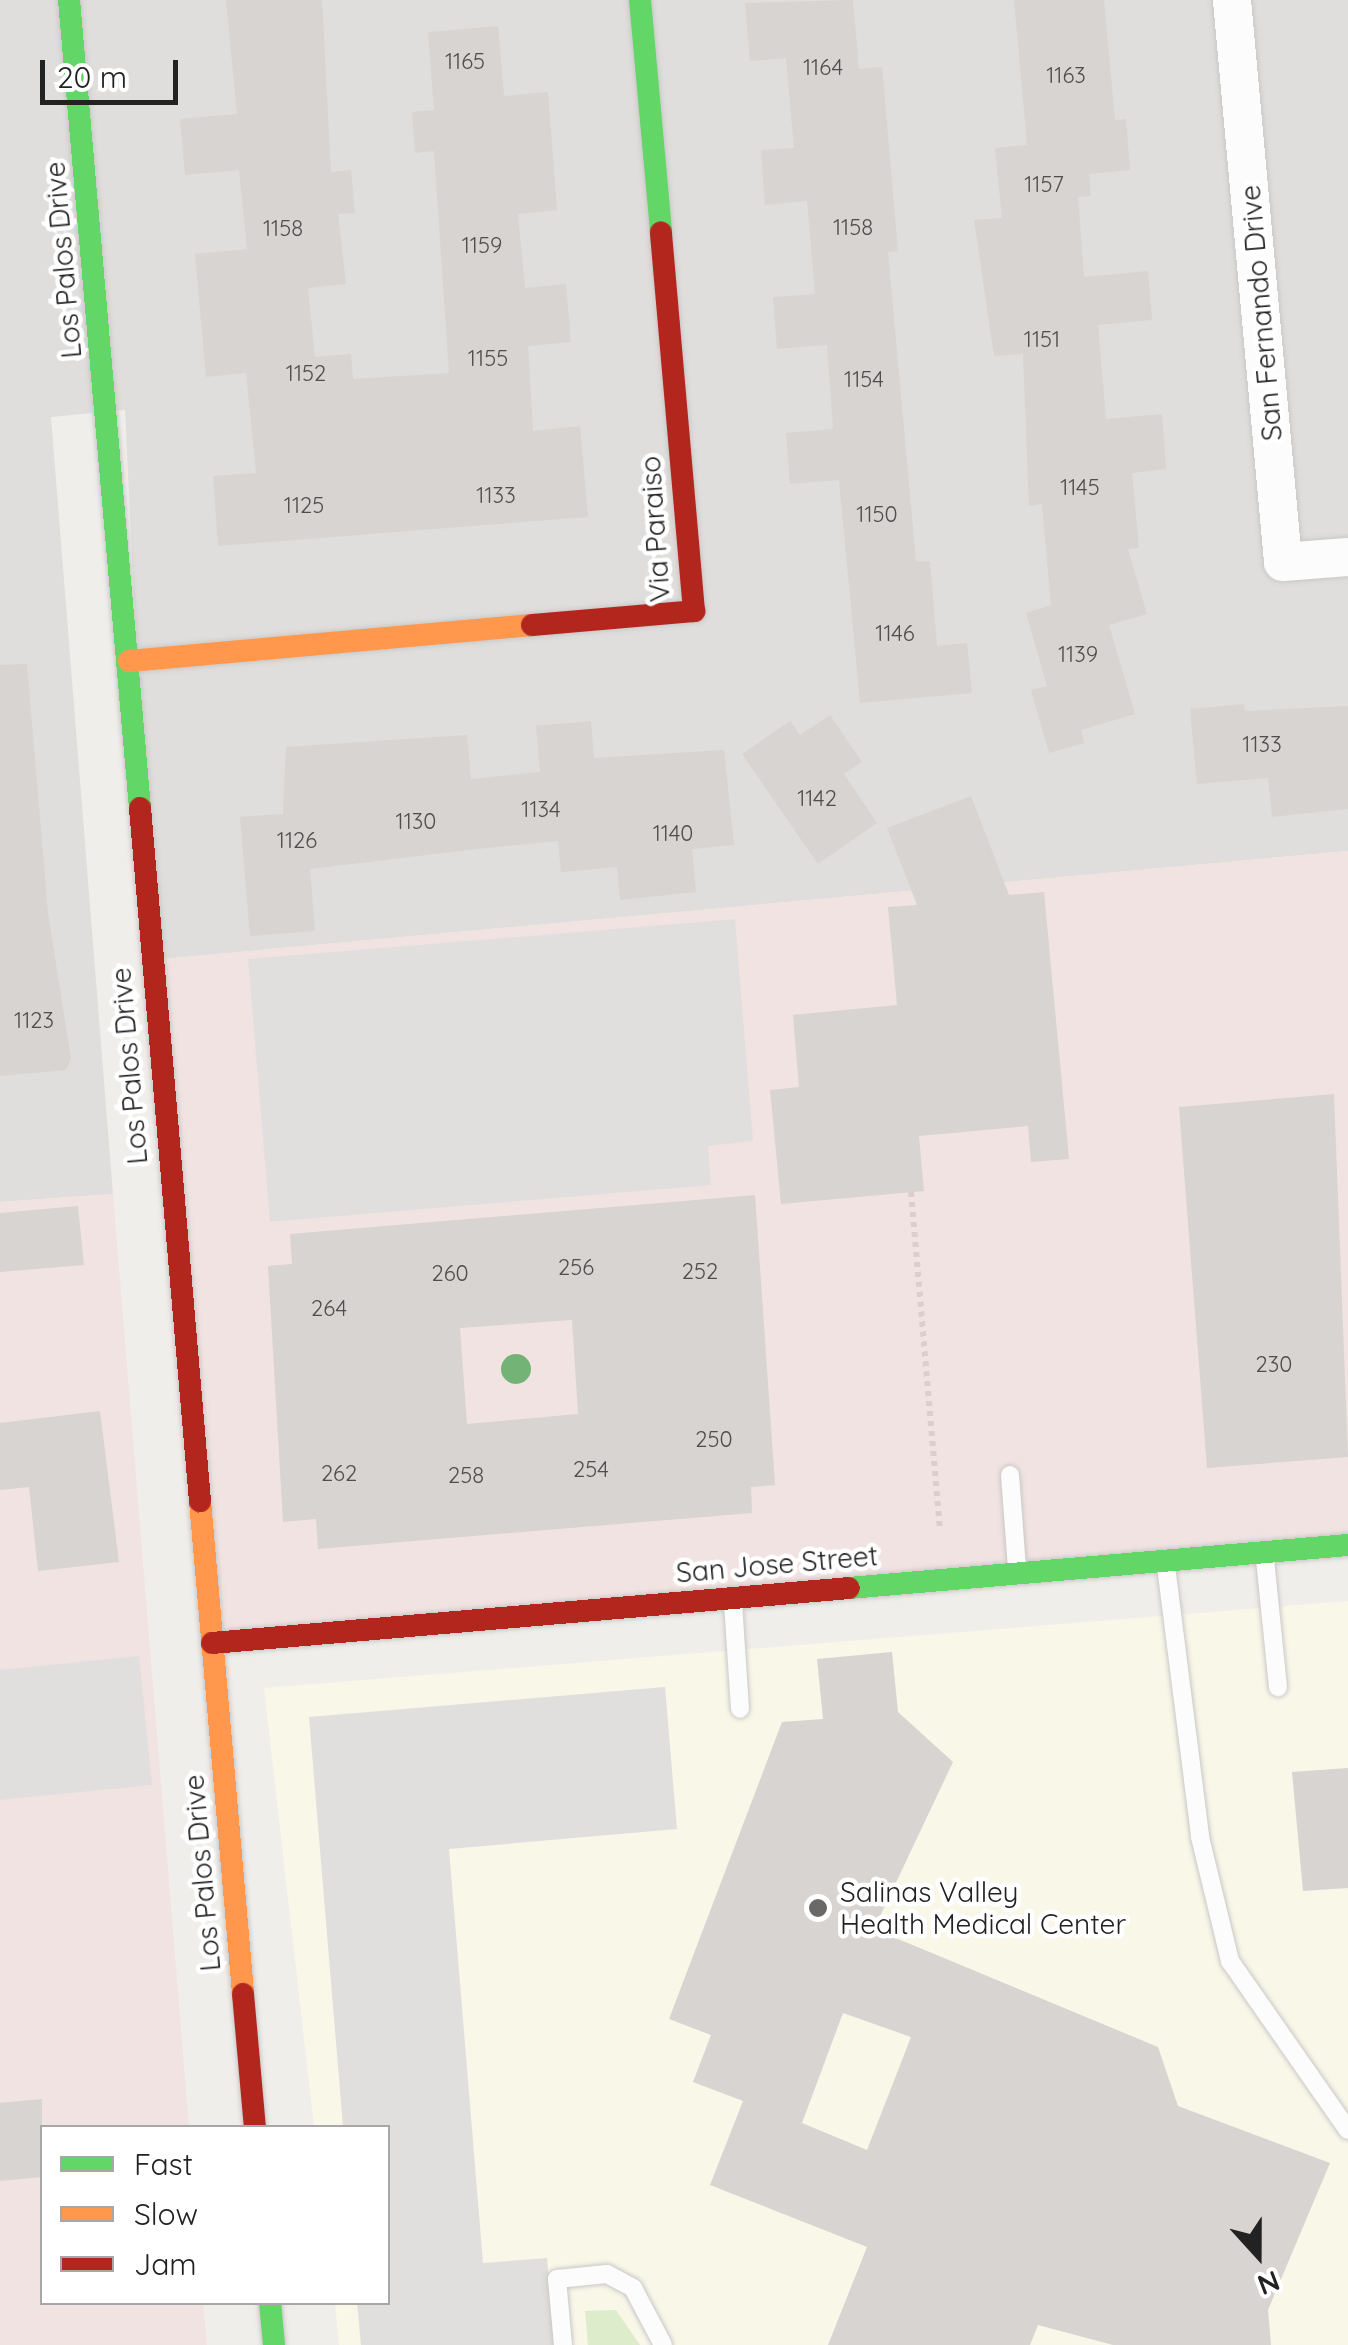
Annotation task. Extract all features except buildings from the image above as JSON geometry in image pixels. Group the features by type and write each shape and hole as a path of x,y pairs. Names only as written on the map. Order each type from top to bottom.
{"street":[{"name":"Los Palos Drive","path":"69,0 130,661 255,2125"},
{"name":"Via Paraiso","path":"130,661 694,612 640,0"},
{"name":"San Fernando Drive","path":"1232,0 1283,562 1348,557"},
{"name":"San Jose Street","path":"212,1642 1348,1545"},
{"path":"270,2305 274,2345"}],"lane":[{"path":"1010,1475 1018,1574"},
{"path":"1264,1552 1278,1688"},
{"path":"1165,1560 1200,1837 1230,1961 1348,2130"},
{"path":"733,1598 740,1708"},
{"path":"563,2345 557,2279 608,2274 633,2288 662,2345"}],"path":[{"path":"911,1192 940,1528"}],"shaded area":[{"path":"0,0 1348,0 1348,851 151,960 125,410 51,417 113,1194 0,1202"},
{"path":"1348,851 1348,1545 212,1643 151,960"},
{"path":"735,919 753,1141 708,1146 711,1185 270,1222 248,959"},
{"path":"113,1194 189,2125 40,2125 40,2305 203,2305 207,2345 0,2345 0,1202"},
{"name":"Salinas Valley Health Medical Center","path":"1348,1601 1348,2345 339,2345 335,2305 390,2305 390,2125 314,2125 264,1688"},
{"path":"139,1656 152,1785 0,1800 0,1670"},
{"path":"665,1687 677,1829 449,1849 483,2263 547,2258 554,2345 361,2345 357,2305 390,2305 390,2125 343,2125 309,1717"}],"green space":[{"path":"616,2310 640,2345 588,2345 585,2311"}],"traffic: fast":[{"path":"69,0 140,808"},
{"path":"640,0 661,232"},
{"path":"849,1588 1348,1545"},
{"path":"270,2305 274,2345"}],"traffic: slow":[{"path":"129,661 532,625"},
{"path":"200,1501 243,1994"}],"traffic: jam":[{"path":"532,625 694,611 661,232"},
{"path":"140,808 200,1501"},
{"path":"212,1643 849,1588"},
{"path":"243,1994 255,2125"}],"place":[{"name":"Salinas Valley Health Medical Center","path":"818,1908"}]}
